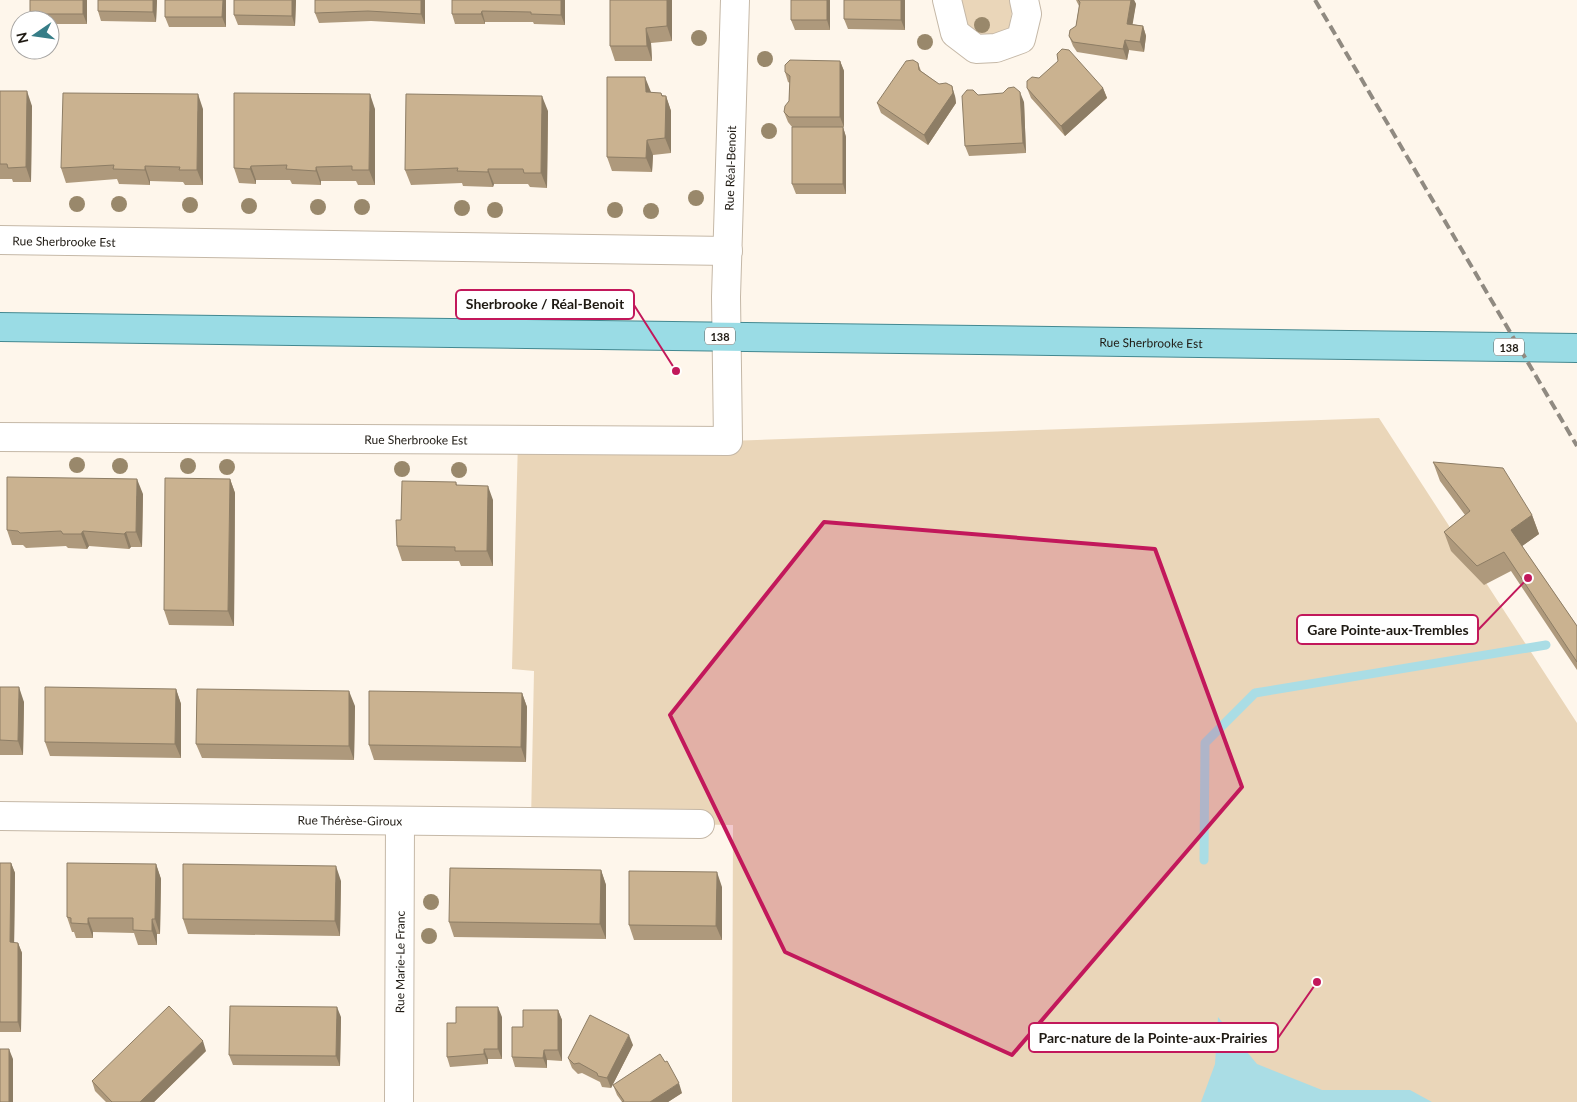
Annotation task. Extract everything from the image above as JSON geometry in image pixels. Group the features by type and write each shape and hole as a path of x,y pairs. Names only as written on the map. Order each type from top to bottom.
{"main road":[{"name":"Rue Sherbrooke Est","path":"0,327 1577,348"}],"street":[{"name":"Rue Réal-Benoit","path":"726,337 735,0"},
{"path":"947,0 954,33 976,49 996,48 1021,39 1027,14 1024,0"},
{"name":"Rue Sherbrooke Est","path":"0,240 728,251"},
{"name":"Rue Sherbrooke Est","path":"0,437 728,441 726,337"},
{"name":"Rue Thérèse-Giroux","path":"0,816 700,824"},
{"name":"Rue Marie-Le Franc","path":"399,1102 400,821"}],"highlighted area":[{"path":"824,522 1155,549 1242,787 1012,1055 785,952 670,715"}],"shaded area":[{"path":"960,0 1014,0 1009,28 983,38 966,29"},
{"path":"1379,418 1577,723 1577,1102 732,1102 733,825 531,822 534,671 512,669 518,440 728,441"}],"water":[{"path":"1218,1017 1257,1064 1322,1090 1410,1090 1432,1102 1201,1102 1215,1064"}],"building":[{"path":"30,0 83,0 83,14 60,14 60,10 30,10"},
{"path":"98,0 153,0 153,12 98,11"},
{"path":"165,0 223,0 222,17 165,17"},
{"path":"234,0 292,0 292,16 234,15"},
{"path":"315,0 421,0 421,14 368,11 315,13"},
{"path":"452,0 561,0 561,15 482,11 481,14 452,14"},
{"path":"610,0 667,0 667,26 646,28 647,46 610,46"},
{"path":"791,0 827,0 827,20 791,20"},
{"path":"844,0 901,0 901,20 844,19"},
{"path":"1078,0 1131,0 1127,24 1143,26 1140,42 1125,40 1123,49 1073,42 1069,36 1070,30 1076,26 1080,2"},
{"path":"1062,49 1069,50 1103,88 1061,126 1027,88 1027,81 1032,77 1039,78 1058,61 1057,54"},
{"path":"790,60 840,61 840,117 789,117 784,112 785,106 789,101 790,76 785,72 785,65"},
{"path":"913,60 918,63 919,70 939,84 946,83 952,86 953,93 924,135 877,103 906,61"},
{"path":"607,77 645,77 646,92 661,93 662,96 666,96 665,138 647,140 646,158 607,157"},
{"path":"1014,87 1020,92 1023,143 965,146 962,96 967,90 973,90 978,95 1003,93 1008,88"},
{"path":"0,91 27,91 26,167 8,168 7,164 0,164"},
{"path":"63,93 198,94 197,170 179,170 180,167 145,166 145,170 113,169 114,165 61,168"},
{"path":"234,93 370,94 369,170 352,170 352,166 316,167 316,171 286,169 287,165 251,166 250,169 234,168"},
{"path":"406,94 542,96 541,173 524,173 523,169 488,169 488,172 457,171 458,168 405,170"},
{"path":"792,127 843,127 843,184 792,184"},
{"path":"1433,462 1503,468 1532,515 1511,530 1577,626 1577,662 1504,552 1477,566 1444,532 1470,511"},
{"path":"7,477 137,479 136,532 126,532 124,534 83,531 81,534 63,534 61,531 20,533 7,530"},
{"path":"165,478 230,479 228,611 164,610"},
{"path":"402,481 456,482 456,485 488,486 487,551 455,551 455,547 397,546 396,520 401,520"},
{"path":"0,687 19,687 18,741 0,740"},
{"path":"45,687 176,689 175,744 45,742"},
{"path":"197,689 349,691 349,746 196,744"},
{"path":"369,691 522,693 521,747 369,745"},
{"path":"0,863 11,863 10,942 18,943 18,1022 0,1022"},
{"path":"67,863 156,864 155,919 152,919 152,931 133,930 133,918 88,918 88,924 71,923 71,918 67,917"},
{"path":"183,864 336,866 335,921 183,919"},
{"path":"450,868 601,870 600,924 449,922"},
{"path":"629,871 717,872 716,926 629,925"},
{"path":"169,1006 203,1041 140,1102 112,1102 92,1081"},
{"path":"230,1006 337,1007 336,1056 229,1055"},
{"path":"456,1007 498,1007 498,1049 484,1049 484,1054 447,1057 447,1023 456,1023"},
{"path":"523,1010 558,1010 558,1050 544,1050 543,1058 512,1057 512,1027 523,1027"},
{"path":"590,1015 629,1035 607,1078 598,1076 597,1073 579,1063 574,1064 568,1058"},
{"path":"0,1049 9,1049 9,1102 0,1102"},
{"path":"660,1054 665,1062 667,1061 679,1083 650,1102 622,1102 624,1101 613,1085"}],"waterway":[{"path":"1204,860 1205,743 1255,693 1546,645"}],"railway":[{"path":"1315,0 1577,446"}],"place":[{"name":"Sherbrooke / Réal-Benoit","path":"676,371"},
{"name":"Gare Pointe-aux-Trembles","path":"1528,578"},
{"name":"Parc-nature de la Pointe-aux-Prairies","path":"1317,982"}]}
